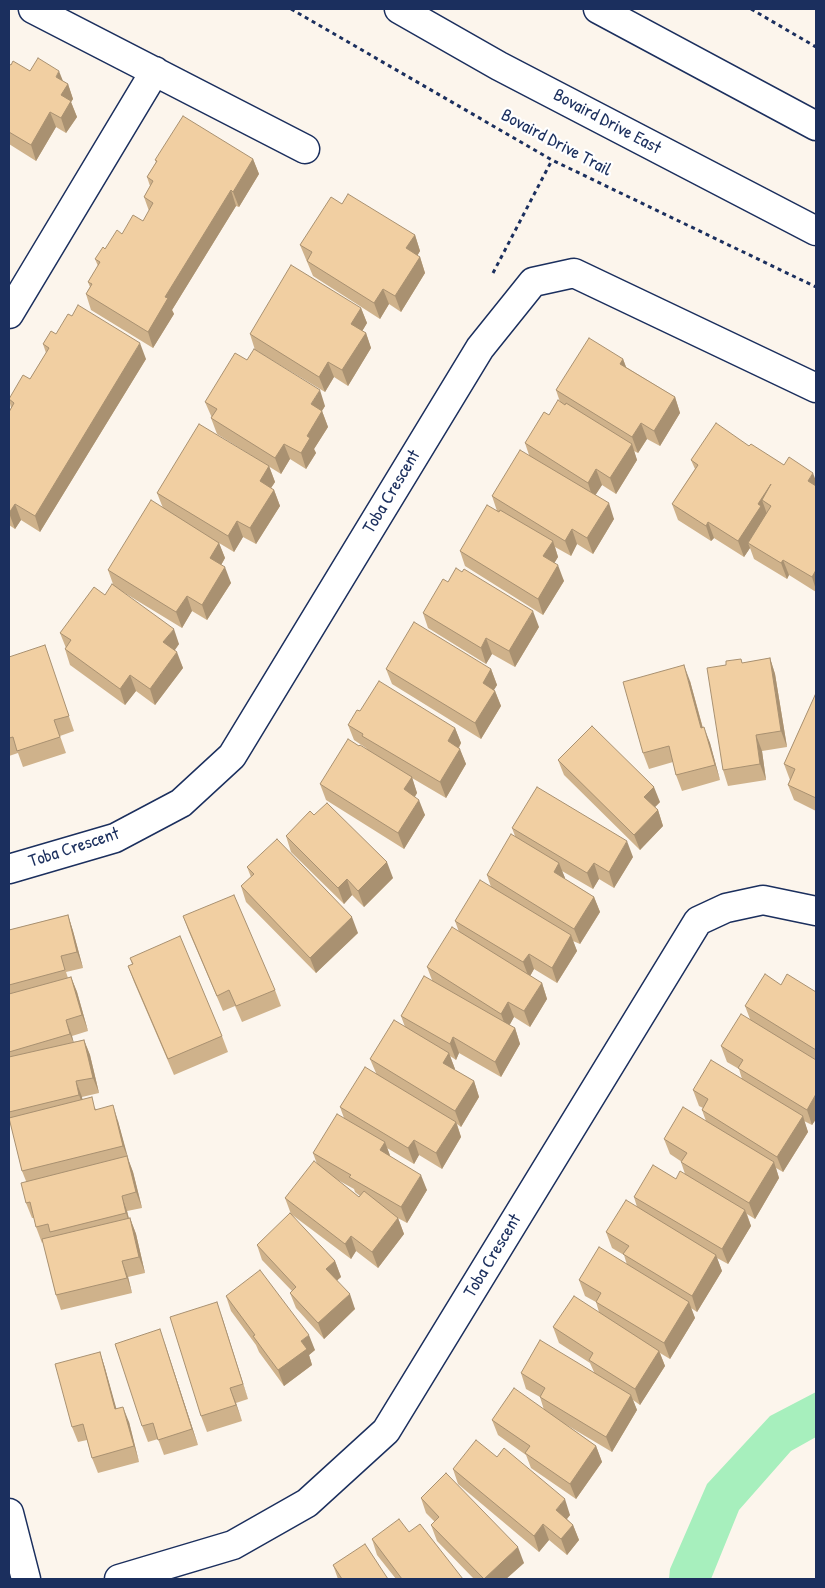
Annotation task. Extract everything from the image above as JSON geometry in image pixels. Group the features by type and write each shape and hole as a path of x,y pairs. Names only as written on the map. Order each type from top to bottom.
{"street":[{"path":"33,9 306,149"},
{"name":"Bovaird Drive East","path":"399,9 499,66 816,231"},
{"path":"598,9 816,126"},
{"path":"9,314 155,72"},
{"name":"Toba Crescent","path":"9,869 114,838 181,804 232,756 480,348 533,282 574,273 816,388"},
{"name":"Toba Crescent","path":"119,1579 233,1545 307,1503 386,1431 698,921 726,908 764,900 816,911"},
{"path":"9,1513 26,1579"}],"path":[{"name":"Bovaird Drive Trail","path":"291,9 552,160 816,287"},
{"path":"751,9 816,47"},
{"path":"518,300 489,280 552,160"}],"green space":[{"path":"816,1392 816,1437 791,1451 739,1510 711,1579 669,1579 670,1569 707,1484 770,1416"}],"building":[{"path":"38,58 59,71 56,77 68,84 61,95 71,101 61,118 50,112 31,145 9,132 9,64 11,65 13,61 30,71"},
{"path":"183,116 253,159 233,192 231,190 165,297 168,298 148,332 86,294 92,284 88,282 100,262 95,259 103,247 105,249 117,230 122,234 133,215 143,221 153,203 144,197 153,181 147,177 157,161 155,160"},
{"path":"348,194 415,235 406,248 420,257 395,296 383,289 374,303 307,261 312,252 300,245 331,197 342,204"},
{"path":"291,265 361,308 351,324 366,333 342,370 328,362 319,377 250,334"},
{"path":"78,305 140,343 35,516 15,504 9,513 9,412 14,403 9,399 23,375 30,379 49,348 43,344 51,331 56,334 68,314 72,316"},
{"path":"589,338 623,359 620,364 675,397 654,431 641,423 632,437 556,390"},
{"path":"254,349 320,390 311,404 322,411 307,436 310,438 301,453 284,444 275,458 211,418 217,409 205,402 235,353 247,360"},
{"path":"558,400 565,405 566,403 632,444 610,478 596,469 588,483 525,443 544,412 549,415"},
{"path":"716,423 749,446 751,444 784,465 789,457 813,473 808,481 816,486 816,570 812,577 783,560 781,563 748,543 771,506 762,500 771,484 758,504 761,506 738,541 708,522 706,526 672,504 698,465 691,460"},
{"path":"199,424 269,466 260,481 274,490 250,528 237,521 228,536 157,493"},
{"path":"520,450 609,503 587,538 572,529 565,541 492,496"},
{"path":"151,500 219,543 210,558 225,567 202,605 187,596 176,612 108,570"},
{"path":"487,505 499,512 500,510 553,541 543,556 558,565 538,599 460,551"},
{"path":"456,568 462,572 464,569 533,611 509,651 486,638 481,648 423,613 443,579 448,582"},
{"path":"112,584 174,629 163,642 177,652 150,689 130,675 120,689 65,649 71,640 60,633 94,587 105,595"},
{"path":"414,622 491,669 483,683 495,691 475,723 386,669"},
{"path":"45,645 69,716 54,720 60,737 17,751 13,737 9,738 9,657"},
{"path":"770,658 781,731 756,735 760,764 723,770 707,668 726,665 726,661 741,659 742,663"},
{"path":"684,665 701,728 704,727 715,765 676,775 669,746 643,753 623,682"},
{"path":"379,681 455,728 448,741 460,749 440,782 362,736 363,734 348,725 357,710 360,711"},
{"path":"816,693 816,798 788,785 795,769 784,764"},
{"path":"592,726 654,787 644,797 658,810 634,835 558,760"},
{"path":"348,739 412,777 404,789 419,800 398,833 320,784"},
{"path":"537,787 627,841 609,872 594,863 587,873 512,828"},
{"path":"327,803 387,862 358,891 347,879 338,888 286,836 310,811 314,815"},
{"path":"511,834 559,863 554,872 594,897 574,929 487,875"},
{"path":"277,839 352,917 310,958 241,886 254,874 247,867"},
{"path":"480,880 571,935 552,968 529,954 523,962 455,921"},
{"path":"234,895 275,990 236,1006 229,990 217,996 183,916"},
{"path":"68,915 77,952 61,956 65,970 9,985 9,930"},
{"path":"452,927 542,983 524,1011 508,1002 501,1014 427,967"},
{"path":"180,936 222,1036 168,1059 128,966 133,964 130,958"},
{"path":"765,974 781,985 787,974 816,992 816,1050 745,1006"},
{"path":"424,976 515,1028 495,1062 453,1037 450,1044 401,1016"},
{"path":"71,977 82,1015 66,1020 70,1034 9,1052 9,994"},
{"path":"741,1014 816,1060 816,1094 807,1110 738,1068 743,1060 721,1046"},
{"path":"394,1020 449,1053 443,1063 474,1081 455,1111 370,1059"},
{"path":"84,1040 93,1078 76,1081 79,1095 9,1112 9,1057"},
{"path":"711,1060 803,1116 777,1157 702,1110 708,1099 693,1090"},
{"path":"365,1067 456,1122 436,1153 414,1140 408,1148 340,1107"},
{"path":"92,1097 95,1110 113,1105 123,1146 22,1171 9,1118"},
{"path":"683,1107 774,1162 749,1203 681,1162 687,1153 664,1139"},
{"path":"337,1114 385,1142 380,1150 421,1175 401,1207 349,1177 351,1175 313,1153"},
{"path":"127,1156 136,1192 122,1196 126,1213 50,1232 48,1224 36,1227 30,1202 26,1203 21,1183"},
{"path":"314,1161 359,1197 364,1191 398,1218 372,1252 351,1236 345,1244 285,1198"},
{"path":"653,1165 676,1179 680,1171 745,1210 722,1249 634,1197"},
{"path":"626,1200 716,1255 692,1296 623,1254 629,1246 606,1232"},
{"path":"290,1213 335,1261 326,1269 350,1294 318,1323 290,1293 296,1287 257,1245"},
{"path":"130,1218 139,1257 122,1261 127,1278 56,1295 42,1239"},
{"path":"599,1247 689,1302 664,1343 596,1302 601,1293 579,1280"},
{"path":"260,1270 309,1335 301,1341 307,1349 278,1370 226,1296"},
{"path":"574,1296 659,1351 635,1389 589,1360 593,1353 553,1327"},
{"path":"217,1302 243,1384 230,1388 236,1405 201,1416 170,1317"},
{"path":"160,1329 192,1429 158,1440 153,1423 142,1426 115,1344"},
{"path":"540,1340 631,1395 606,1437 540,1397 545,1388 521,1373"},
{"path":"100,1352 115,1409 123,1407 134,1446 92,1458 83,1424 72,1427 55,1364"},
{"path":"514,1388 596,1446 570,1484 525,1453 530,1446 492,1420"},
{"path":"476,1440 497,1457 504,1448 565,1499 556,1510 573,1525 561,1539 543,1524 534,1536 453,1469"},
{"path":"446,1473 518,1547 484,1579 431,1525 439,1517 421,1498"},
{"path":"399,1519 409,1532 420,1524 463,1579 402,1579 372,1539"},
{"path":"365,1544 388,1579 342,1579 333,1565"}]}
